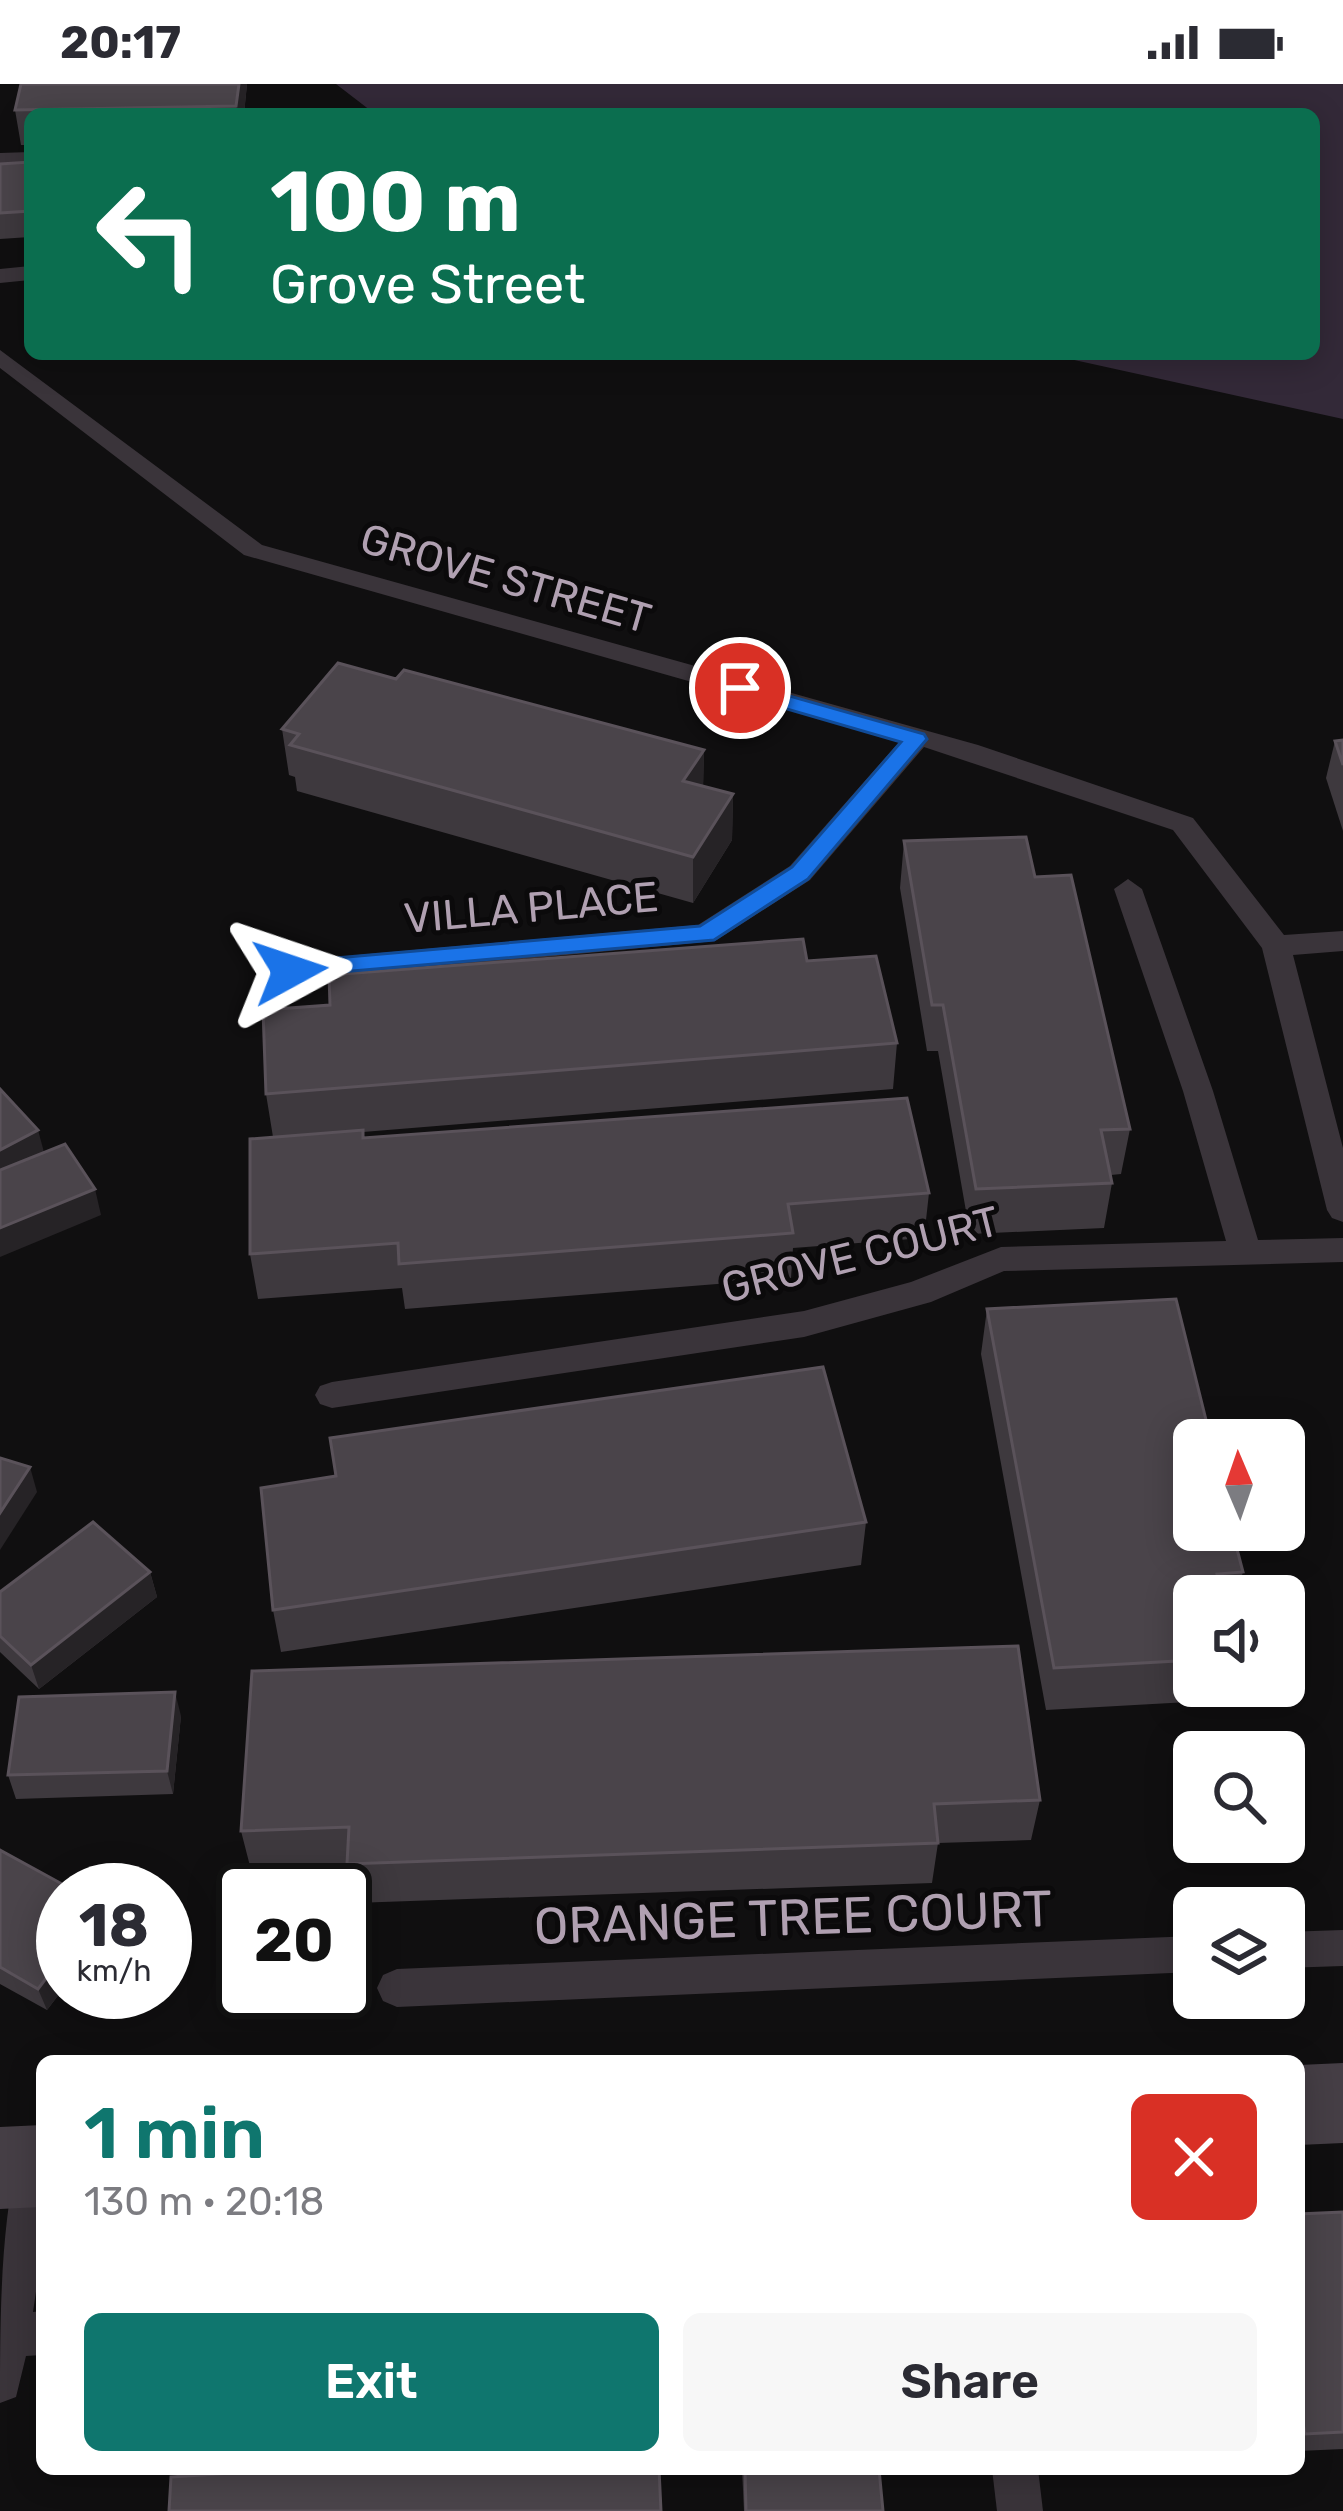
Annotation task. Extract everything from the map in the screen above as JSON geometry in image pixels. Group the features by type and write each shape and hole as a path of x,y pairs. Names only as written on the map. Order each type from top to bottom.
{"street":[{"path":"1305,2105 1343,2102"}],"lane":[{"name":"GROVE STREET","path":"0,357 253,550 968,751 1183,824 1276,946 1343,1210"},
{"name":"VILLA PLACE","path":"290,971 705,934 800,873 916,739"},
{"path":"1128,889 1198,1091 1245,1252"},
{"path":"1276,946 1343,941"},
{"name":"GROVE COURT","path":"332,1395 803,1324 920,1293 1001,1259 1343,1250"},
{"path":"1305,1949 1343,1948"},
{"name":"ORANGE TREE COURT","path":"398,1988 1173,1955"},
{"path":"0,2380 17,2335 25,2167"},
{"path":"1016,2475 1020,2511"}],"shaded area":[{"path":"336,84 1343,84 1343,419 1074,360 1320,360 1320,108 367,108"}],"building":[{"path":"21,84 239,84 236,106 15,110"},
{"path":"24,162 24,211 0,213 0,164"},
{"path":"338,663 396,679 404,670 704,750 683,781 733,794 693,857 290,745 299,734 282,729"},
{"path":"1343,740 1343,765 1335,741"},
{"path":"1026,837 1035,877 1071,875 1130,1129 1101,1130 1112,1183 976,1189 943,1005 932,1005 904,841"},
{"path":"803,939 807,961 876,956 897,1043 266,1094 263,1010 330,1005 329,975"},
{"path":"0,1089 38,1130 0,1150"},
{"path":"907,1098 929,1193 788,1204 793,1233 399,1264 398,1243 250,1254 250,1139 363,1130 363,1138"},
{"path":"65,1144 95,1189 0,1228 0,1170"},
{"path":"1176,1299 1206,1419 1173,1419 1173,1551 1238,1551 1243,1572 1173,1575 1173,1661 1054,1668 987,1309"},
{"path":"823,1367 866,1522 273,1610 261,1488 336,1476 330,1438"},
{"path":"0,1458 30,1467 0,1513"},
{"path":"93,1522 150,1572 31,1665 0,1636 0,1592"},
{"path":"1018,1646 1040,1800 934,1804 938,1843 347,1863 349,1827 241,1831 252,1671"},
{"path":"175,1692 167,1771 8,1775 19,1697"},
{"path":"0,1850 36,1870 36,1988 0,1967"},
{"path":"1343,2212 1343,2432 1305,2434 1305,2214"},
{"path":"659,2475 661,2511 169,2511 171,2477"},
{"path":"745,2475 880,2475 883,2511 746,2511"}],"route":[{"path":"290,971 705,934 800,873 916,739 740,688"}]}
